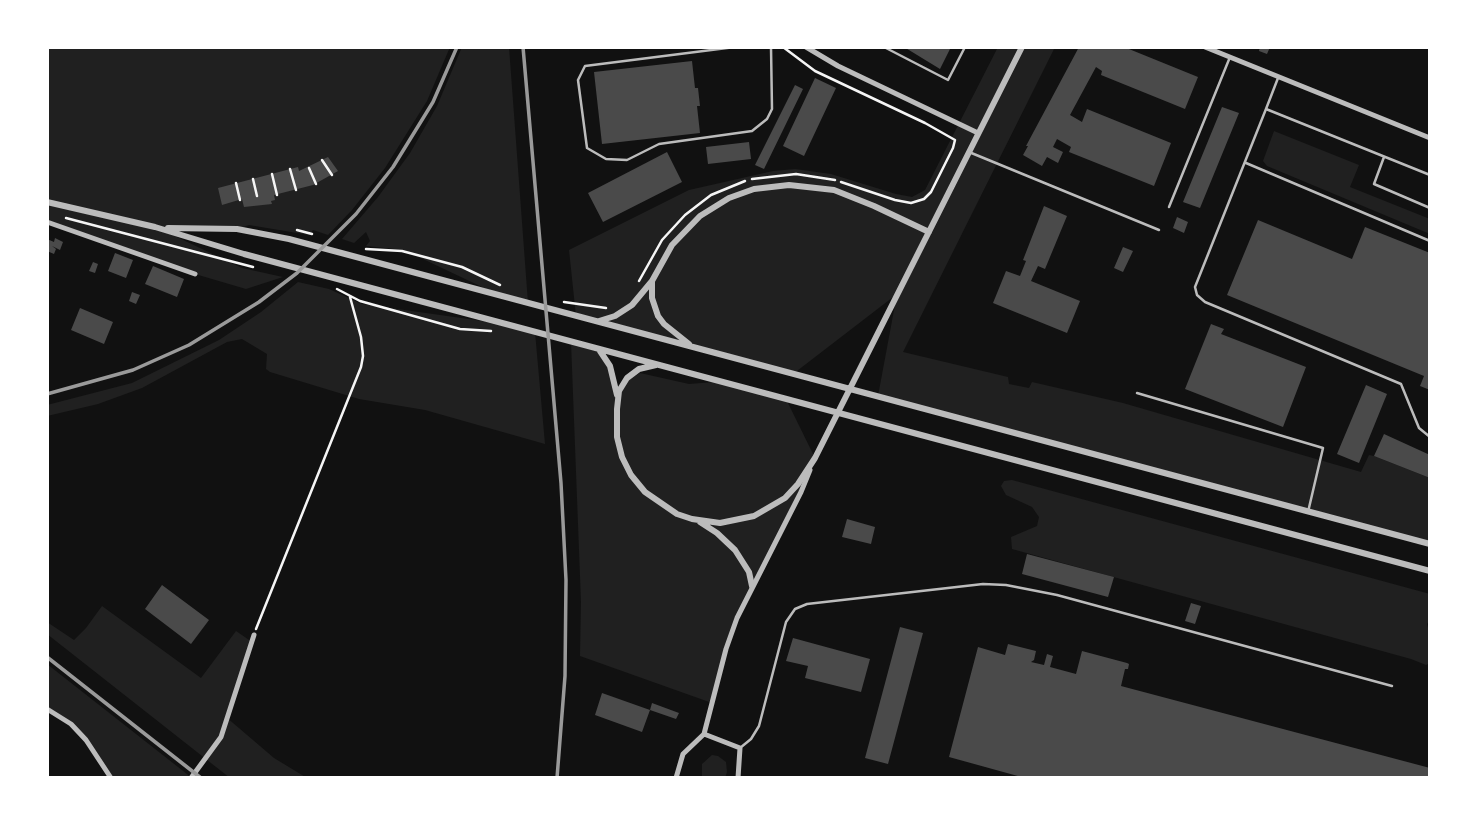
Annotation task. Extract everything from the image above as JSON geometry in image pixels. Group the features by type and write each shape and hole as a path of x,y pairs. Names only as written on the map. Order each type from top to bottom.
{"street":[{"path":"806,47 838,66 978,133"},
{"path":"676,778 682,754 704,734 729,639 752,586 1022,47"},
{"path":"1205,47 1430,138"},
{"path":"597,321 615,316 627,308 652,281 668,250 693,222 721,202 754,189 789,185 834,190 929,232"},
{"path":"47,200 1430,571"},
{"path":"47,222 195,274"},
{"path":"155,227 237,229 313,245 1430,544"},
{"path":"652,281 652,298 658,316 693,347"},
{"path":"593,346 607,358 617,400 617,437 622,457 631,475 645,492 677,514 697,520 728,523 761,513 792,491 815,458"},
{"path":"617,400 622,385 632,373 657,364"},
{"path":"697,520 717,533 735,550 749,572 752,586"},
{"path":"191,778 222,737 254,635"},
{"path":"47,709 71,724 86,740 111,778"},
{"path":"704,734 740,748 738,778"}],"lane":[{"path":"735,47 585,66 578,80 587,148 606,159 627,160 659,144 752,131 767,119 772,109 771,47"},
{"path":"884,47 948,80 965,47"},
{"path":"1169,208 1230,57"},
{"path":"1279,77 1195,287 1197,295 1205,302 1401,384 1419,428 1430,437"},
{"path":"1266,109 1430,175"},
{"path":"969,152 1159,230"},
{"path":"1384,157 1374,184 1430,208"},
{"path":"1244,163 1430,240"},
{"path":"1137,393 1323,448 1308,512"},
{"path":"740,748 751,739 759,726 786,622 795,609 807,604 983,584 1057,595 1392,686"}],"path":[{"path":"636,287 657,246 685,215 711,195 741,182 776,175 814,175 911,203 924,199 931,192 953,148 953,137 815,71 783,47"},
{"path":"322,160 332,175"},
{"path":"309,168 316,184"},
{"path":"290,169 296,190"},
{"path":"272,174 277,195"},
{"path":"253,178 257,196"},
{"path":"236,183 240,200"},
{"path":"60,217 244,266 258,267"},
{"path":"296,230 320,237"},
{"path":"364,249 402,251 462,267 507,287"},
{"path":"328,285 360,301 460,329 500,332"},
{"path":"254,635 361,367 362,347 350,297"},
{"path":"553,299 594,308 614,307"}],"shaded area":[{"path":"47,47 450,47 427,101 385,168 328,235 313,230 309,235 249,225 237,229 158,228 242,268 283,277 246,289 47,222 47,202 57,203 47,198"},
{"path":"462,47 509,47 528,303 501,296 404,250 366,246 370,241 366,232 354,243 342,239 378,197 410,153 437,106"},
{"path":"998,47 1055,47 903,352 1008,377 1009,384 1029,388 1032,382 1123,403 1361,472 1369,455 1374,456 1430,478 1430,544 878,396 897,294 793,374 576,316 569,250 689,190 773,171 795,169 831,174 912,197 925,190"},
{"path":"1274,131 1359,165 1350,187 1430,219 1430,234 1267,166 1263,161"},
{"path":"298,282 329,289 362,304 504,324 535,332 545,444 425,410 359,399 270,372 266,369 267,354 242,339 227,342 142,388 98,404 47,416 47,405 132,383 219,340 261,312"},
{"path":"571,342 583,344 605,355 617,399 628,380 640,373 689,384 714,382 786,399 815,458 737,618 712,703 580,656 581,602"},
{"path":"1012,480 1430,594 1430,620 1427,624 1430,663 1426,665 1012,549 1011,537 1037,526 1039,517 1032,507 1006,495 1001,486 1004,481"},
{"path":"102,606 201,678 236,631 252,642 226,717 274,758 307,778 230,778 47,634 47,622 74,640"},
{"path":"47,664 192,778 111,778 71,724 47,709"},
{"path":"712,755 726,762 725,778 702,778 702,764"}],"building":[{"path":"904,47 951,47 940,69"},
{"path":"1079,47 1124,47 1198,77 1185,109 1101,75 1102,71 1096,67 1070,115 1082,122 1087,109 1171,143 1154,186 1069,152 1071,147 1057,139 1053,147 1063,152 1058,163 1047,157 1042,166 1023,155"},
{"path":"1260,47 1270,47 1267,54 1259,51"},
{"path":"692,61 700,106 697,106 700,133 602,144 594,72"},
{"path":"815,78 836,88 804,156 783,146"},
{"path":"795,85 803,89 764,169 755,165"},
{"path":"1222,107 1239,113 1200,208 1183,202"},
{"path":"749,142 751,159 708,164 706,147"},
{"path":"667,152 682,182 603,222 588,193"},
{"path":"328,157 338,171 313,185 274,195 272,204 244,207 242,199 222,205 218,188 298,167 299,171"},
{"path":"1044,206 1067,216 1045,269 1038,266 1031,281 1080,301 1067,333 993,303 1006,271 1020,276 1026,261 1023,260"},
{"path":"1177,217 1188,222 1184,233 1173,228"},
{"path":"1258,220 1352,259 1365,227 1430,253 1430,390 1420,386 1424,376 1227,295"},
{"path":"55,238 63,242 60,250 52,246 56,249 54,254 47,251 47,239 54,242"},
{"path":"1123,247 1133,251 1123,272 1114,268"},
{"path":"115,253 133,260 126,278 108,271"},
{"path":"93,262 98,264 95,273 89,271"},
{"path":"153,266 184,279 177,297 145,284"},
{"path":"132,292 140,295 136,304 129,301"},
{"path":"80,308 113,322 104,344 71,330"},
{"path":"1211,324 1224,329 1221,334 1306,367 1283,427 1185,389"},
{"path":"1366,385 1387,394 1359,463 1337,454"},
{"path":"1384,434 1430,455 1430,478 1374,456"},
{"path":"847,519 875,527 871,544 842,537"},
{"path":"1027,554 1114,577 1108,597 1022,574"},
{"path":"162,585 209,620 191,644 145,609"},
{"path":"1191,603 1201,606 1195,624 1185,621"},
{"path":"900,627 923,633 888,764 865,758"},
{"path":"793,638 870,659 861,692 805,678 808,666 786,661"},
{"path":"1008,644 1036,651 1031,662 1044,665 1047,654 1053,656 1050,667 1076,674 1082,651 1127,663 1128,669 1125,669 1121,686 1430,768 1430,778 1025,778 949,757 978,647 1005,655"},
{"path":"602,693 650,710 642,732 595,715"},
{"path":"652,703 679,713 676,719 650,710"}],"railway":[{"path":"47,394 133,370 189,345 259,302 297,273 356,214 393,167 433,102 457,47"},
{"path":"523,47 561,483 566,580 565,676 557,778"},
{"path":"47,657 201,778"}]}
